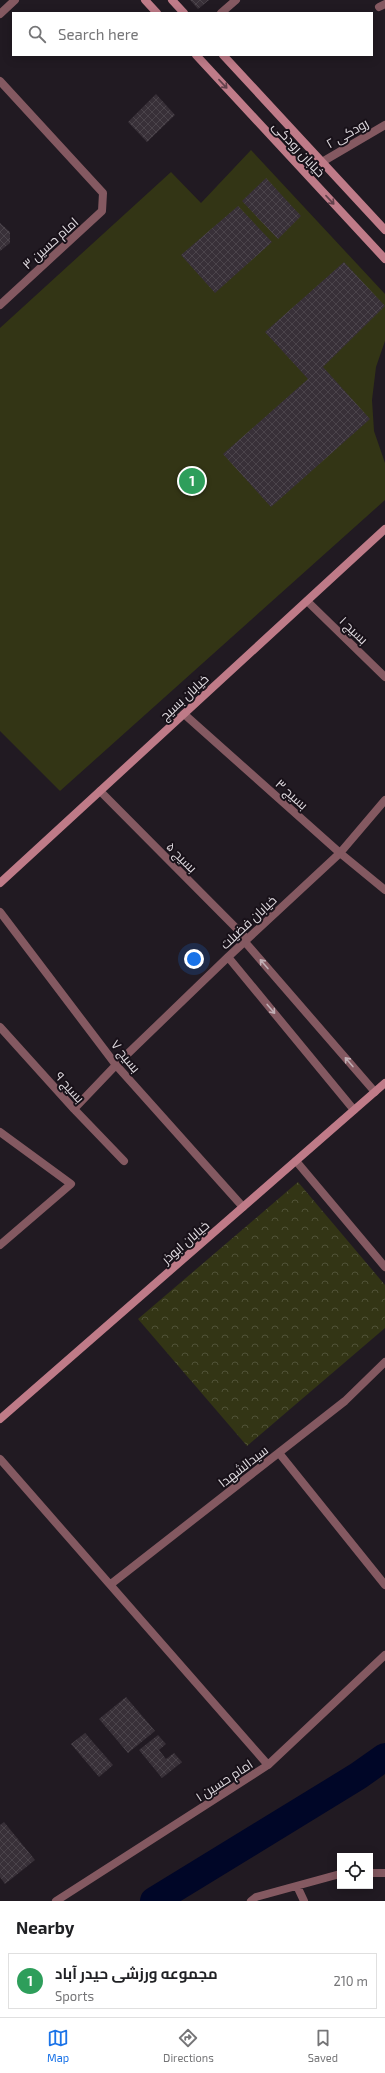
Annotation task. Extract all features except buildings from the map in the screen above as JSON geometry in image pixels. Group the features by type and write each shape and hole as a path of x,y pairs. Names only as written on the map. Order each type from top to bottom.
{"main road":[{"path":"145,0 156,12"},
{"path":"172,0 183,12"},
{"name":"خیابان رودکی","path":"197,56 385,259"},
{"name":"خیابان رودکی","path":"224,56 385,230"},
{"name":"خیابان بسیج","path":"0,883 385,529"},
{"name":"خیابان ابوذر","path":"0,1419 385,1083"}],"street":[{"path":"0,14 15,0"},
{"path":"222,12 236,0"},
{"name":"امام حسین ۳","path":"0,81 103,193 102,211 0,305"},
{"name":"رودکی ۲","path":"322,162 385,125"},
{"name":"بسیج ۱","path":"307,601 385,676"},
{"name":"بسیج ۳","path":"184,714 340,853 385,890"},
{"name":"بسیج ۵","path":"100,791 246,940 375,1092"},
{"name":"خیابان فضیلت","path":"74,1109 116,1065 228,957 340,853 385,800"},
{"name":"بسیج ۷","path":"0,912 116,1065 243,1207"},
{"path":"228,957 354,1110"},
{"name":"بسیج ۹","path":"0,1027 74,1109 124,1161"},
{"path":"0,1132 71,1184 0,1245"},
{"path":"296,1161 385,1267"},
{"name":"سیدالشهدا","path":"111,1584 345,1401 385,1362"},
{"path":"279,1453 385,1585"},
{"path":"0,1459 268,1765"},
{"name":"امام حسین ۱","path":"56,1901 268,1765 385,1655"},
{"path":"373,1873 385,1873"},
{"path":"251,1901 256,1898 337,1875"},
{"path":"297,1886 304,1901"}],"green space":[{"path":"251,150 385,294 385,341 376,367 372,400 374,431 385,463 385,500 60,791 0,731 0,328 171,172 201,203"},
{"path":"298,1182 385,1285 385,1328 247,1446 138,1319"}],"waterway":[{"path":"154,1901 358,1776 385,1757"}],"place":[{"name":"مجموعه ورزشی حیدر آباد","path":"192,481"}]}
